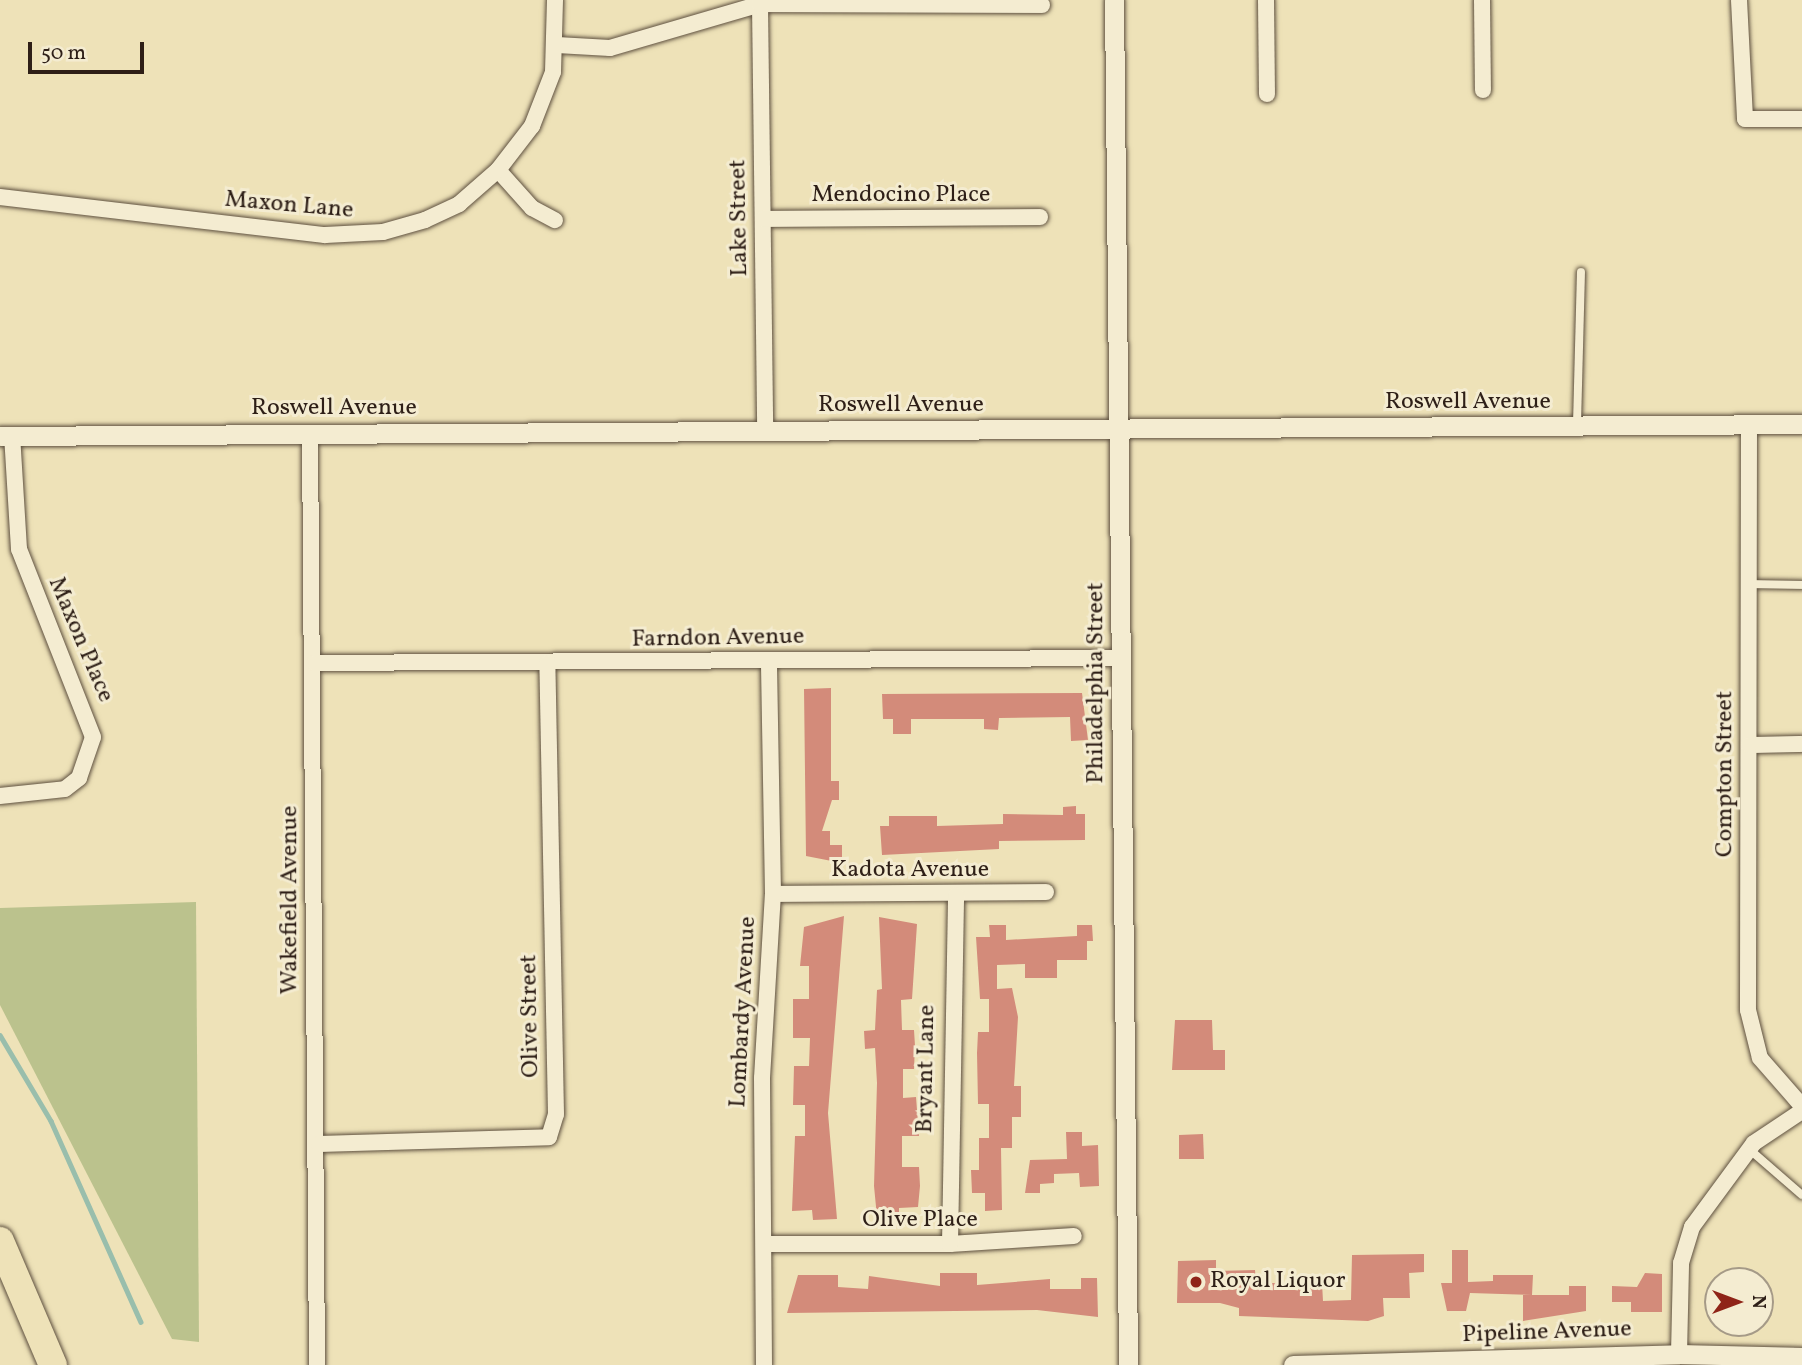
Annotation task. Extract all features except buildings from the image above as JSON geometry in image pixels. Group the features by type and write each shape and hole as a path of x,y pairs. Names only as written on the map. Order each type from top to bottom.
{"highway":[{"path":"0,1241 53,1365"}],"street":[{"name":"Maxon Lane","path":"0,197 360,235 436,215 498,170 532,126 550,89 557,45 555,0"},
{"name":"Philadelphia Street","path":"1114,0 1121,430 1128,1365"},
{"path":"1265,0 1267,94"},
{"path":"1482,0 1483,90"},
{"path":"1739,0 1745,119 1802,119"},
{"path":"557,45 610,48 760,4 1042,5"},
{"name":"Lake Street","path":"760,4 765,431"},
{"path":"498,170 532,208 555,220"},
{"name":"Mendocino Place","path":"763,219 1040,217"},
{"name":"Roswell Avenue","path":"6,436 1802,424"},
{"name":"Compton Street","path":"1748,425 1748,1010 1760,1058 1802,1109"},
{"name":"Wakefield Avenue","path":"310,434 315,663 312,927 319,1144 317,1365"},
{"name":"Maxon Place","path":"0,796 65,789 79,778 93,737 25,570 6,436"},
{"name":"Farndon Avenue","path":"315,663 1121,658"},
{"name":"Lombardy Avenue","path":"764,1365 762,1078 773,894 769,661"},
{"name":"Olive Street","path":"319,1144 549,1137 556,1114 547,663"},
{"path":"1748,745 1802,744"},
{"name":"Kadota Avenue","path":"773,894 956,895 1046,892"},
{"name":"Bryant Lane","path":"950,1244 956,895"},
{"path":"1679,1354 1681,1262 1692,1227 1749,1149 1802,1109"},
{"name":"Olive Place","path":"765,1244 950,1244 1074,1236"},
{"name":"Pipeline Avenue","path":"1293,1365 1554,1361 1679,1354 1802,1357"}],"lane":[{"path":"1577,427 1581,272"},
{"path":"1750,584 1802,585"},
{"path":"1749,1149 1802,1195"}],"green space":[{"path":"196,902 199,1342 172,1339 0,1005 0,908"}],"waterway":[{"path":"0,1035 51,1121 141,1322"}],"place":[{"name":"Royal Liquor","path":"1196,1282"}]}
